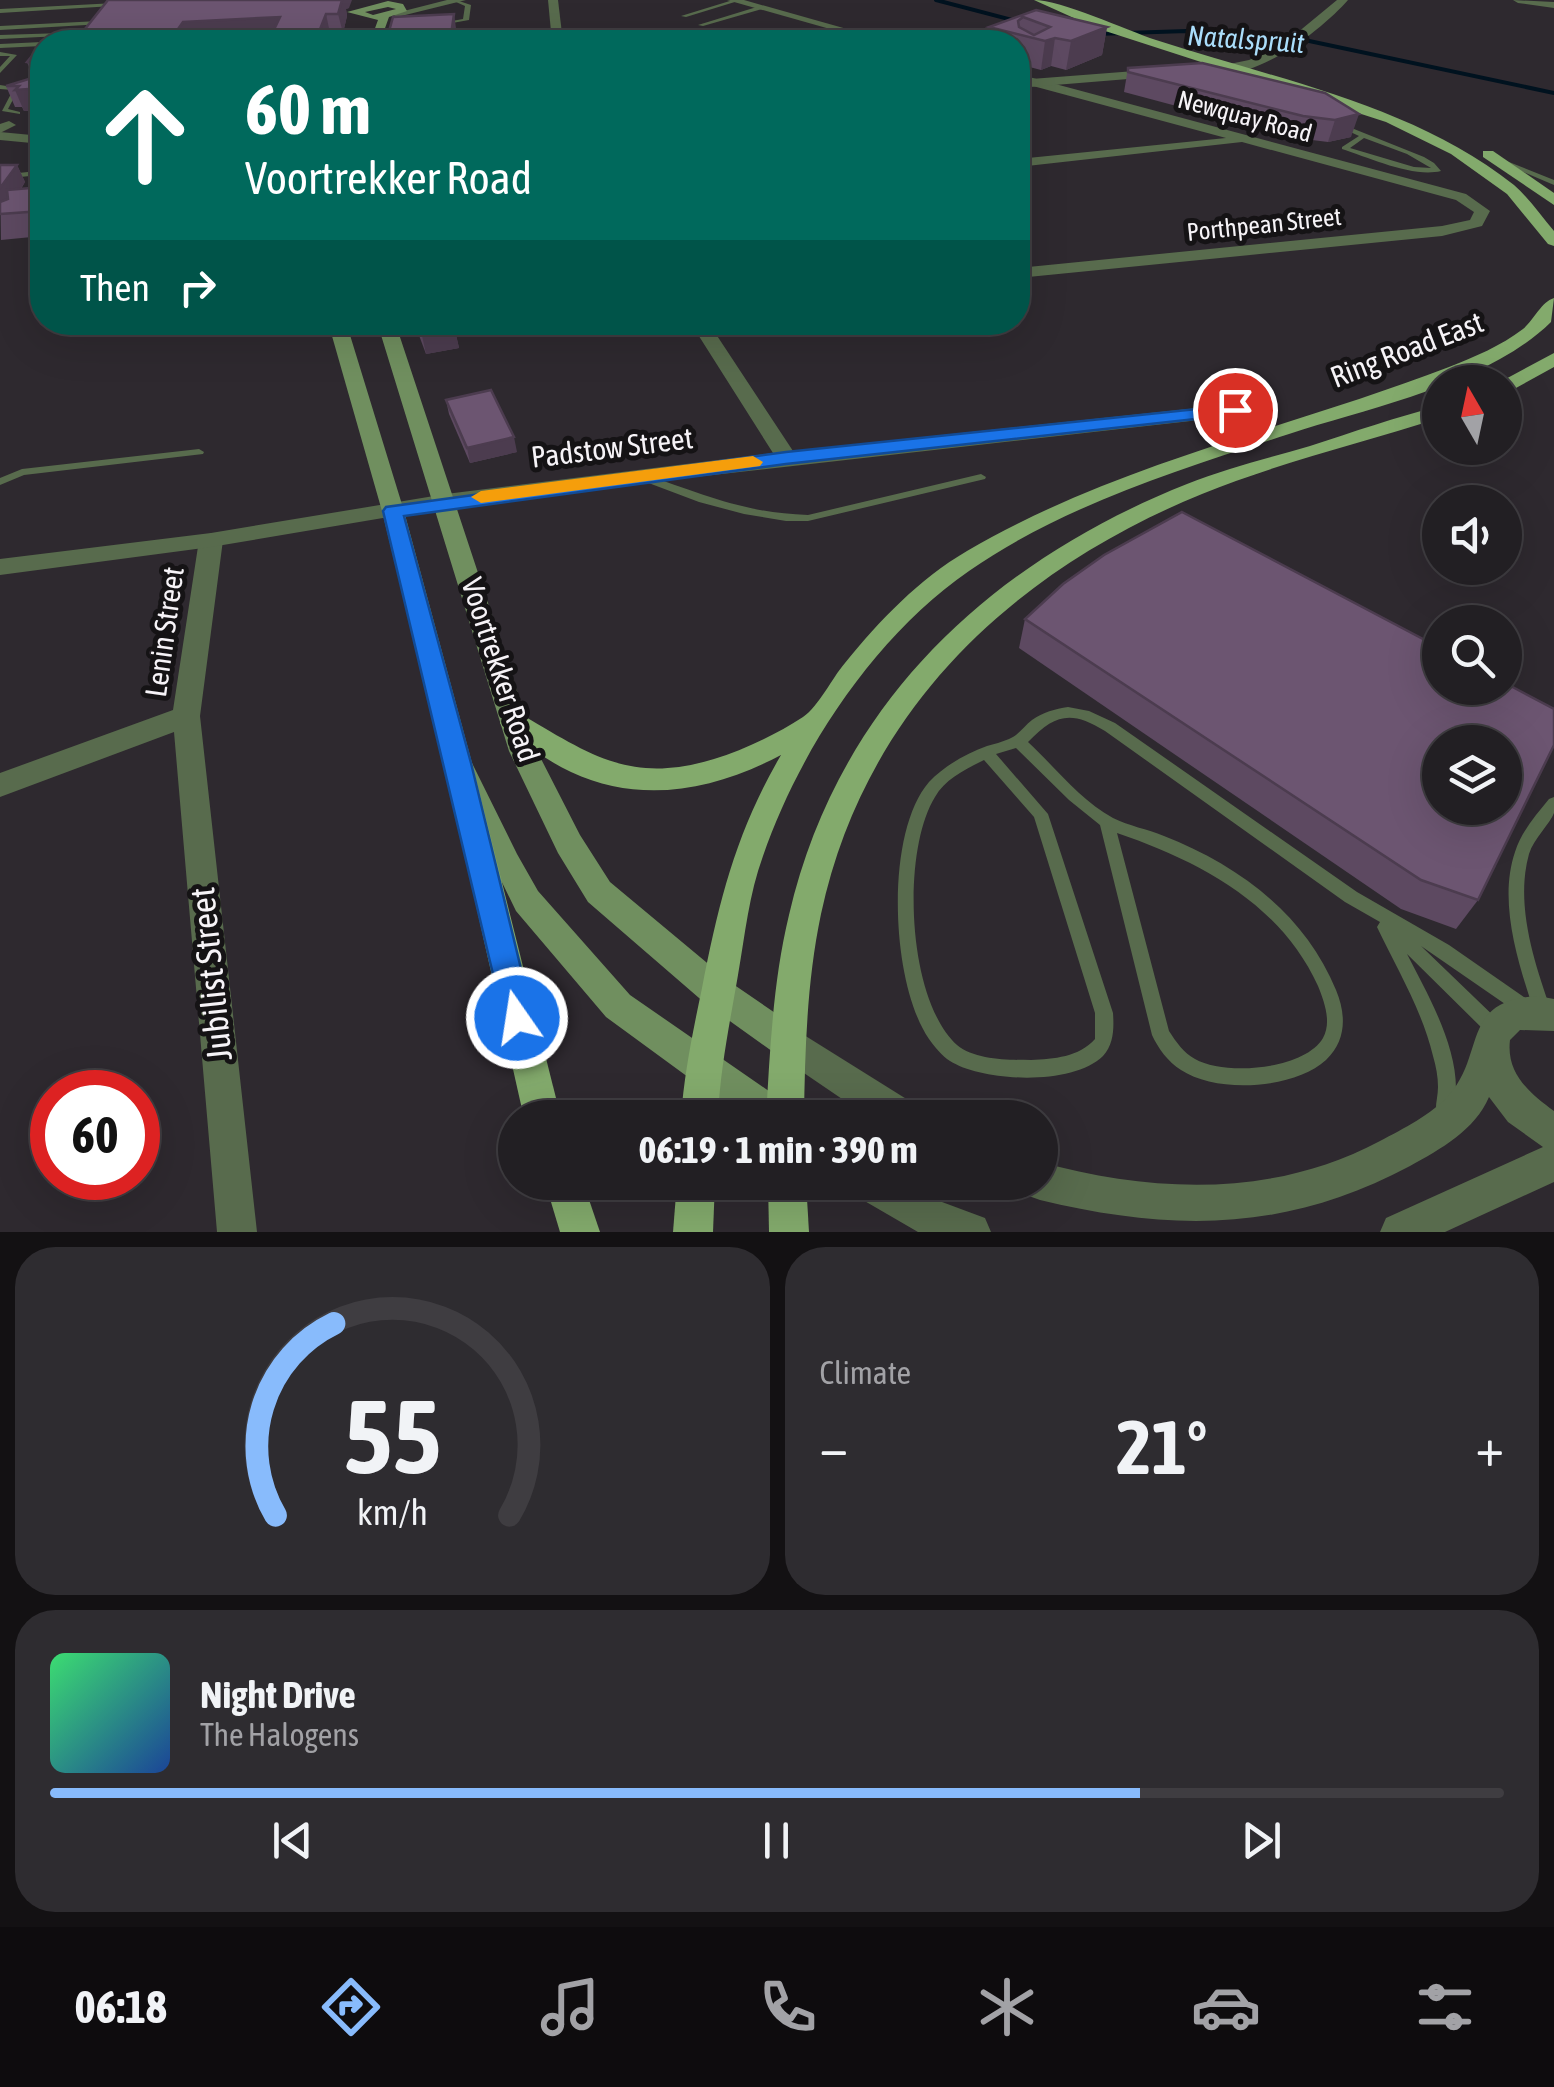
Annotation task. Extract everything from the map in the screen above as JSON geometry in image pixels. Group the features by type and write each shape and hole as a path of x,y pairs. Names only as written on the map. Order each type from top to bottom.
{"main road":[{"path":"1039,0 1092,23 1331,99 1446,146 1482,167 1522,200 1552,235"},
{"path":"1066,0 1114,20 1412,117 1497,159 1554,200"},
{"path":"365,12 393,10"},
{"path":"379,30 393,10"},
{"path":"365,12 382,22"},
{"name":"Ring Road East","path":"700,1100 702,1065 746,860 783,774 836,691 901,615 974,556 1070,507 1453,373 1524,338 1550,313 1554,303"},
{"name":"Voortrekker Road","path":"342,335 393,511 458,763 527,901 618,1006 751,1100"},
{"name":"Voortrekker Road","path":"390,335 523,751 569,844 599,892 718,993 788,1042"},
{"path":"1522,378 1554,359"},
{"path":"786,1100 788,1042 812,885 848,798 920,678 1026,578 1112,528 1190,491 1422,418"},
{"path":"1196,460 1231,477"},
{"path":"514,722 583,766 662,782 746,761 817,721"},
{"path":"458,763 539,1100"},
{"path":"570,1200 580,1232"},
{"path":"693,1232 695,1200"},
{"path":"788,1200 789,1232"}],"street":[{"path":"393,10 460,0"},
{"path":"554,0 557,30"},
{"path":"734,0 842,30"},
{"path":"1194,70 1253,65 1280,55 1344,0"},
{"path":"1518,0 1554,4"},
{"path":"1540,0 1554,4"},
{"path":"1030,82 1175,72"},
{"name":"Newquay Road","path":"1030,84 1461,197"},
{"path":"5,126 30,127"},
{"path":"5,126 30,135"},
{"path":"1030,161 1209,146 1244,139"},
{"name":"Porthpean Street","path":"1030,272 1466,227 1482,218 1482,211 1461,197"},
{"path":"707,335 786,458"},
{"name":"Padstow Street","path":"0,567 211,540 446,501 786,458 1235,410"},
{"name":"Lenin Street","path":"0,785 186,716 211,540"},
{"name":"Jubilist Street","path":"186,716 237,1232"},
{"path":"1058,1187 1144,1203 1212,1207 1282,1198 1361,1170 1393,1155 1465,1105 1494,1033 1506,1018 1543,1013"},
{"path":"1494,1033 1491,1056 1498,1078 1513,1100 1554,1133"},
{"path":"788,1042 875,1100"},
{"path":"1400,1232 1554,1162"},
{"path":"901,1200 932,1218 971,1232"}],"lane":[{"path":"0,7 55,0"},
{"path":"430,25 466,20 468,5 460,0"},
{"path":"684,16 734,0"},
{"path":"0,7 119,2"},
{"path":"0,28 106,21 119,2"},
{"path":"701,25 760,8"},
{"path":"0,19 112,13"},
{"path":"71,30 74,25"},
{"path":"0,37 30,36"},
{"path":"0,46 30,45"},
{"path":"0,54 14,56 0,71"},
{"path":"0,87 30,86"},
{"path":"5,126 4,110 16,87"},
{"path":"11,99 30,97"},
{"path":"1344,127 1362,138 1423,158 1436,171 1412,169 1344,148 1362,138"},
{"path":"1497,159 1554,183"},
{"path":"1397,180 1412,169"},
{"path":"3,177 30,174"},
{"path":"0,482 22,472 199,452"},
{"path":"642,477 728,509 784,518 808,518 981,477"},
{"path":"986,753 1041,814 1053,842 1104,1013 1106,1036 1096,1052 1083,1060 1007,1069 978,1064 953,1053 935,1033 916,990 904,878 915,825 929,794 942,778 986,753 1018,741 1039,721 1066,710 1088,713 1351,898 1421,956 1494,1033"},
{"path":"1018,741 1107,822 1212,863 1273,909 1297,934 1335,1009 1336,1030 1326,1052 1310,1065 1286,1072 1226,1075 1203,1072 1172,1051 1161,1035 1107,822"},
{"path":"1543,1013 1526,965 1519,903 1521,856 1554,802"},
{"path":"1351,898 1543,1013"},
{"path":"1385,926 1446,1058 1450,1088 1441,1123"}],"building":[{"path":"108,0 342,0 338,14 326,14 320,30 274,30 280,17 183,22 177,30 84,30"},
{"path":"1036,10 1107,27 1071,41 1030,37 1030,33 1034,35 1050,27 1023,17 1018,21 1025,30 989,27"},
{"path":"454,14 452,30 389,30 393,17"},
{"path":"1202,63 1325,93 1359,114 1335,120 1303,116 1128,72 1128,68"},
{"path":"29,79 30,89 6,86"},
{"path":"0,165 17,165 0,188"},
{"path":"30,188 30,212 0,214 0,202 8,199 7,190"},
{"path":"491,390 514,437 467,448 446,400"},
{"path":"1182,512 1422,639 1422,705 1522,705 1522,692 1554,709 1554,745 1522,810 1522,725 1422,725 1422,825 1515,825 1478,900 1421,880 1025,619 1063,584 1104,555"}],"waterway":[{"name":"Natalspruit","path":"936,0 1020,22"},
{"name":"Natalspruit","path":"1095,34 1187,31 1281,35 1554,93"}],"slow traffic":[{"path":"481,497 753,462"}],"route":[{"path":"517,1018 458,763 393,511 786,458 1235,410"}]}
